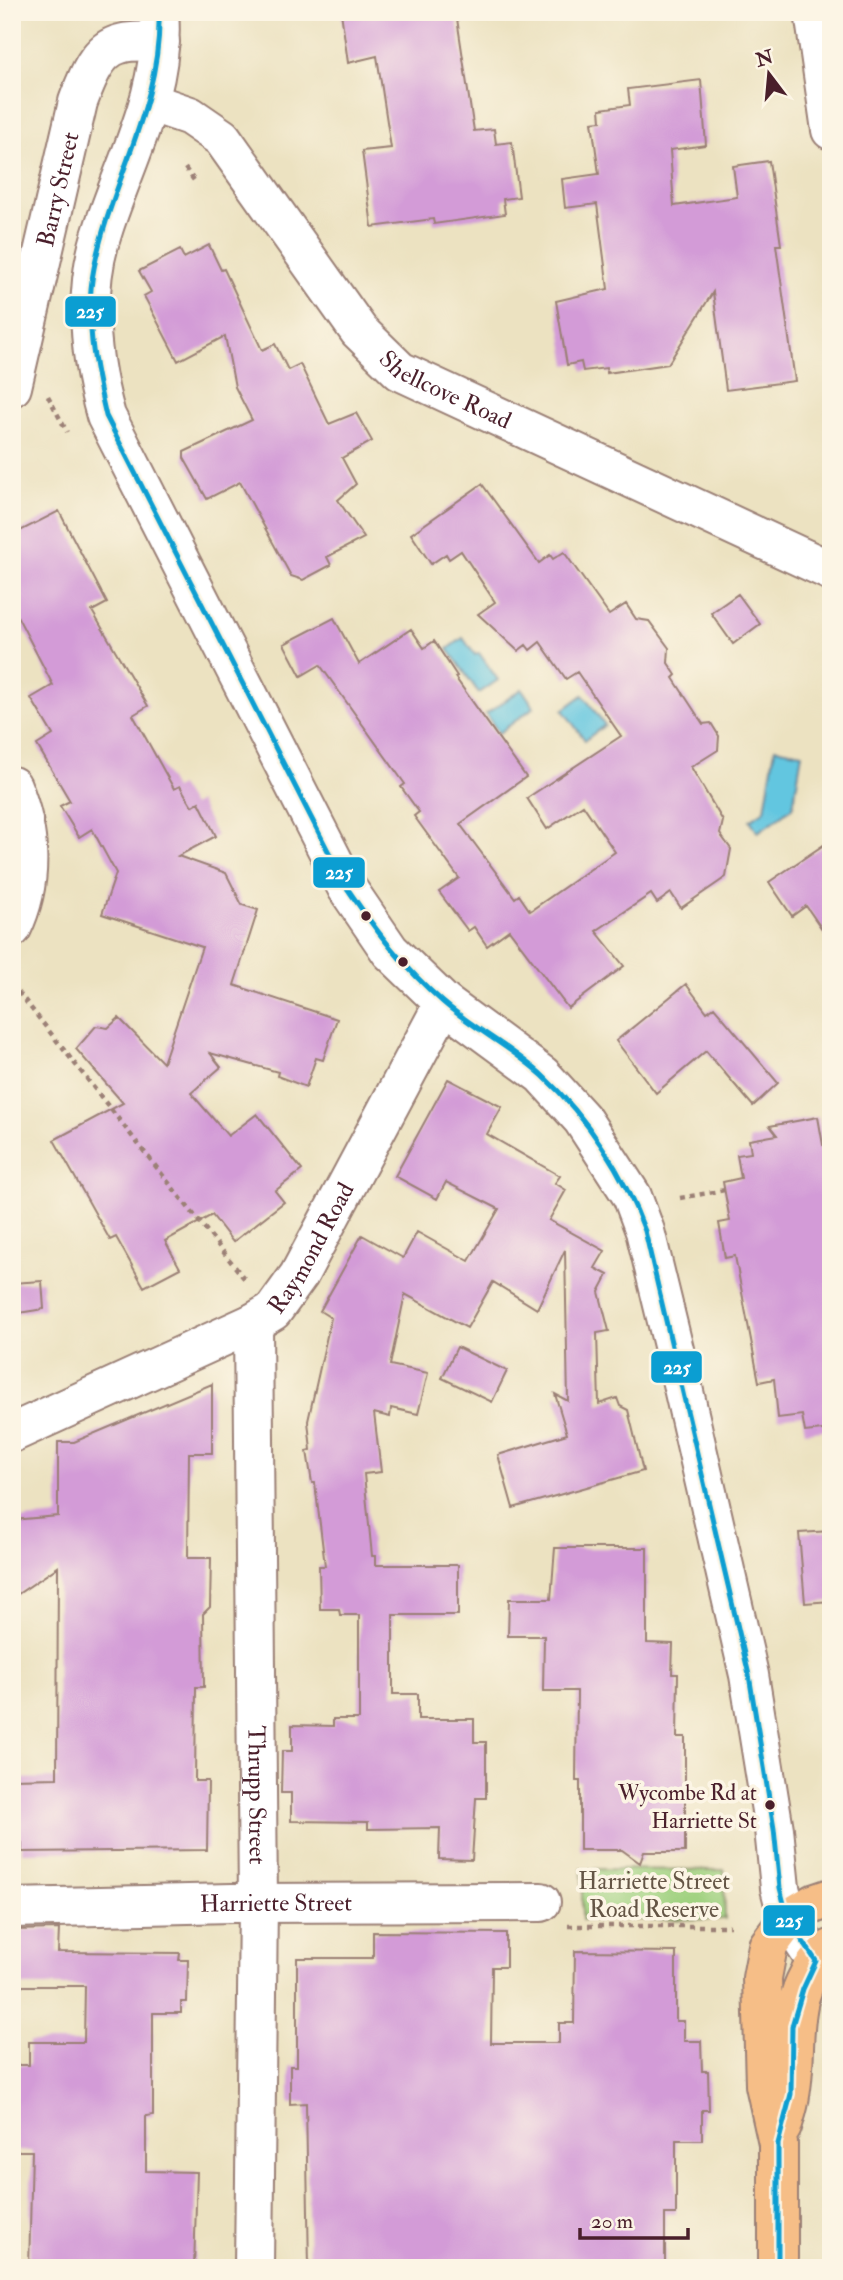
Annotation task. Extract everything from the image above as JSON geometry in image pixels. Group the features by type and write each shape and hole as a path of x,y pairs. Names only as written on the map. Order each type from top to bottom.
{"main road":[{"path":"778,2268 778,2144 765,2085 762,1978 768,1946 788,1919 813,1904 831,1898"},
{"path":"778,2144 791,2094 792,2026 803,1989 824,1955"}],"street":[{"path":"814,12 830,112"},
{"path":"159,27 149,102 103,229 93,272 91,329 98,383 106,416 347,888 390,951 444,1003 542,1075 582,1119 632,1196 645,1231 749,1675 774,1829 780,1888 788,1919 824,1955"},
{"name":"Barry Street","path":"28,388 78,102 89,74 101,57 118,44 159,27"},
{"name":"Shellcove Road","path":"149,102 190,116 222,138 359,331 400,371 831,571"},
{"path":"12,786 25,822 29,853 24,893 12,928"},
{"name":"Raymond Road","path":"12,1433 253,1306 273,1311 299,1275 444,1003"},
{"name":"Thrupp Street","path":"253,1306 258,1903 254,2268"},
{"name":"Harriette Street","path":"12,1908 258,1903 554,1914"}],"path":[{"path":"185,169 196,183"},
{"path":"28,388 67,432"},
{"path":"12,984 253,1306"},
{"path":"683,1198 725,1190"},
{"path":"554,1914 730,1926"}],"green space":[{"name":"Harriette Street Road Reserve","path":"582,1869 724,1870 725,1919 582,1920"}],"water":[{"path":"463,638 475,655 479,653 498,680 479,693 448,649"},
{"path":"522,689 534,707 499,733 486,714"},
{"path":"583,695 605,725 585,740 563,710"},
{"path":"775,748 802,753 793,807 758,832 750,820 765,810"}],"building":[{"path":"341,12 456,12 474,131 494,129 496,144 512,142 519,197 503,199 505,214 434,224 433,219 372,227 362,151 391,148 377,56 348,63"},
{"path":"701,80 706,145 670,150 674,206 737,197 733,166 769,161 781,245 776,245 795,381 726,390 713,292 668,364 607,373 606,368 583,371 581,362 567,365 556,301 608,289 597,204 565,208 562,179 599,174 592,122 601,121 600,109 630,105 628,89"},
{"path":"209,245 221,270 224,269 262,350 275,344 288,370 300,364 329,424 356,413 372,441 342,458 356,484 338,500 364,538 327,557 331,565 303,580 291,576 240,482 207,499 184,458 184,452 252,420 235,387 225,336 178,361 144,296 151,292 139,271 180,250 184,258"},
{"path":"482,484 539,563 550,555 553,559 564,552 609,615 626,604 636,619 649,621 669,648 668,663 676,675 673,678 703,724 711,723 719,736 718,750 691,767 723,821 720,834 731,849 726,877 681,908 671,893 657,903 651,894 596,931 624,966 568,1008 509,930 487,946 474,927 468,931 439,892 459,878 414,816 419,812 401,787 405,784 320,665 301,676 284,644 334,618 359,664 411,629 424,648 434,641 457,676 455,677 526,777 460,824 515,898 519,895 530,911 615,852 583,805 547,829 527,798 621,736 577,672 566,679 540,642 530,650 526,645 518,651 478,614 495,602 461,551 449,559 446,554 431,564 411,534"},
{"path":"59,511 107,603 92,611 148,706 133,715 174,789 180,786 192,806 199,802 216,836 178,856 226,873 242,905 258,910 234,985 337,1019 323,1060 316,1058 306,1087 277,1076 278,1072 210,1053 221,1067 191,1093 228,1136 257,1114 302,1170 275,1191 284,1202 233,1242 212,1215 165,1241 180,1268 144,1287 116,1237 110,1240 54,1140 123,1103 76,1049 96,1026 108,1028 119,1018 163,1063 202,947 102,914 116,873 92,829 79,837 60,806 70,801 37,745 53,735 31,698 53,685 12,606 12,535"},
{"path":"738,594 760,624 733,644 711,613"},
{"path":"831,840 831,942 806,906 792,916 769,882"},
{"path":"686,984 707,1012 714,1007 778,1083 753,1106 706,1051 656,1093 616,1041"},
{"path":"448,1079 502,1107 487,1134 560,1176 555,1183 566,1190 549,1220 605,1251 595,1268 608,1275 599,1292 609,1331 597,1333 599,1404 617,1398 620,1406 628,1410 643,1471 513,1508 498,1455 567,1434 555,1394 568,1401 565,1250 537,1309 493,1282 467,1328 405,1294 390,1365 428,1373 418,1414 391,1408 390,1417 374,1413 381,1472 364,1474 372,1556 375,1556 375,1565 458,1565 458,1615 393,1615 393,1694 418,1694 418,1719 474,1719 474,1742 486,1742 486,1798 476,1798 472,1860 439,1859 440,1828 368,1829 368,1822 291,1821 291,1793 281,1793 282,1751 292,1751 292,1725 333,1726 333,1719 359,1719 359,1615 340,1615 339,1609 320,1609 319,1566 325,1566 315,1483 312,1483 307,1451 311,1450 308,1421 331,1318 320,1311 362,1235 403,1258 417,1232 469,1261 499,1209 446,1182 437,1199 395,1176"},
{"path":"818,1117 823,1145 827,1144 831,1163 831,1429 805,1432 802,1415 778,1418 774,1379 759,1382 735,1256 725,1258 719,1223 730,1221 723,1182 741,1178 737,1155 751,1153 749,1140 777,1135 770,1126"},
{"path":"42,1281 44,1309 12,1314 12,1283"},
{"path":"457,1347 507,1371 492,1402 442,1378"},
{"path":"212,1384 212,1453 189,1453 188,1558 211,1558 210,1607 203,1614 204,1687 196,1687 195,1781 208,1781 207,1850 22,1852 22,1843 12,1843 12,1779 57,1778 58,1567 12,1598 12,1520 58,1516 58,1442 74,1442"},
{"path":"831,1531 831,1601 805,1603 799,1533"},
{"path":"555,1548 647,1548 647,1643 673,1644 672,1674 678,1674 677,1737 685,1737 685,1852 644,1852 640,1863 622,1850 580,1850 580,1781 576,1781 577,1691 543,1691 544,1636 508,1636 509,1599 551,1599"},
{"path":"59,1929 58,1952 180,1953 179,1960 188,1960 187,2002 181,2002 181,2013 153,2013 153,2115 146,2116 146,2171 197,2172 194,2268 29,2268 32,2151 12,2151 12,2065 29,2065 29,2042 84,2042 85,1986 12,1986 12,1930"},
{"path":"373,1932 506,1933 506,1967 492,1967 491,2043 559,2043 559,2023 574,2023 575,1951 676,1952 676,2021 684,2021 684,2041 701,2041 702,2071 708,2071 709,2110 702,2110 702,2140 676,2140 676,2214 665,2214 665,2263 632,2263 632,2268 546,2268 546,2265 309,2268 306,2103 290,2104 290,2066 297,2066 297,1958 373,1958"}],"transit line":[{"name":"225","path":"159,12 153,79 102,236 91,286 92,343 106,416 347,888 415,976 455,1012 543,1076 575,1110 615,1168 645,1231 749,1675 774,1829 780,1888 788,1919 816,1961 803,1989 792,2026 791,2094 778,2144 778,2268"}],"place":[{"name":"Wycombe Rd at Harriette St","path":"770,1805"}]}
